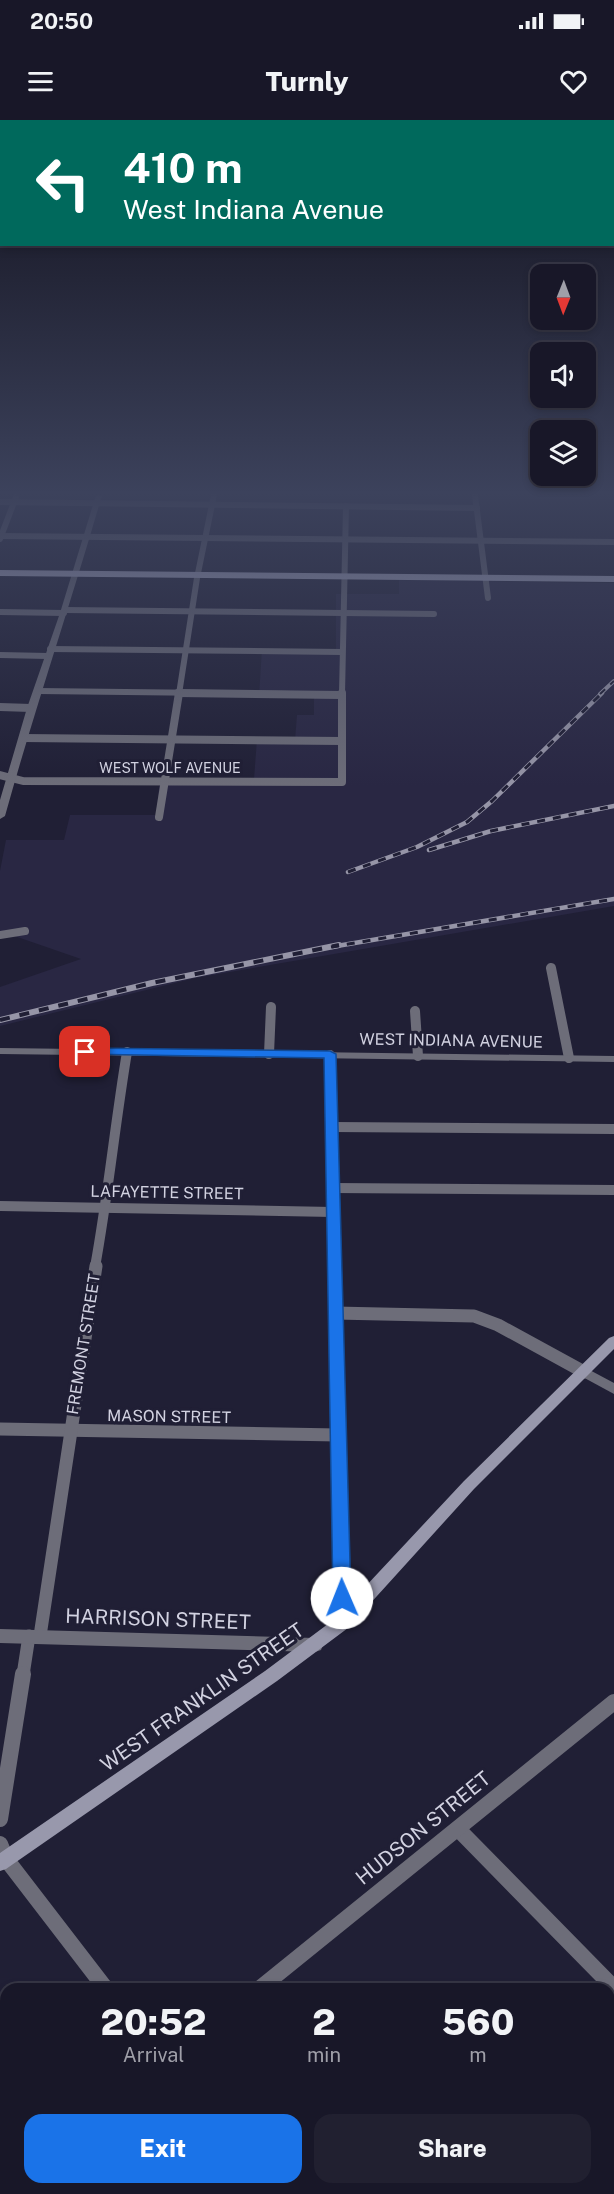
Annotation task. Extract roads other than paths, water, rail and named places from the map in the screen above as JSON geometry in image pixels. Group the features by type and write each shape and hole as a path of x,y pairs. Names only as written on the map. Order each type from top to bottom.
{"main road":[{"name":"WEST FRANKLIN STREET","path":"2,1855 315,1645 342,1623 470,1485 614,1341"}],"street":[{"path":"0,816 31,708 70,592"},
{"path":"159,817 196,592"},
{"path":"23,738 342,741 343,592"},
{"path":"487,592 488,598"},
{"path":"0,612 193,611 434,614"},
{"path":"0,655 187,650 342,652"},
{"path":"38,691 342,695"},
{"path":"0,707 31,708"},
{"name":"WEST WOLF AVENUE","path":"0,775 23,781 342,782 342,741"},
{"path":"0,935 25,931"},
{"path":"551,968 569,1058"},
{"path":"269,1054 271,1007"},
{"path":"415,1011 418,1056"},
{"name":"WEST INDIANA AVENUE","path":"0,1050 614,1059"},
{"name":"FREMONT STREET","path":"0,1819 70,1431 85,1324 106,1208 115,1125 127,1052"},
{"path":"330,1054 342,1623"},
{"path":"332,1127 614,1130"},
{"path":"332,1188 614,1190"},
{"name":"LAFAYETTE STREET","path":"0,1206 333,1212"},
{"path":"335,1313 474,1316 498,1325 614,1389"},
{"name":"MASON STREET","path":"0,1429 338,1435"},
{"name":"HARRISON STREET","path":"0,1636 315,1645"},
{"name":"HUDSON STREET","path":"266,1983 614,1702"},
{"path":"458,1829 609,1983"},
{"path":"2,1855 101,1983"}],"railway":[{"path":"600,694 614,681"},
{"path":"348,872 417,847 467,822 492,801 602,693"},
{"path":"429,850 491,831 614,806"},
{"path":"331,947 614,899"},
{"path":"0,1020 152,983 339,945"}]}
